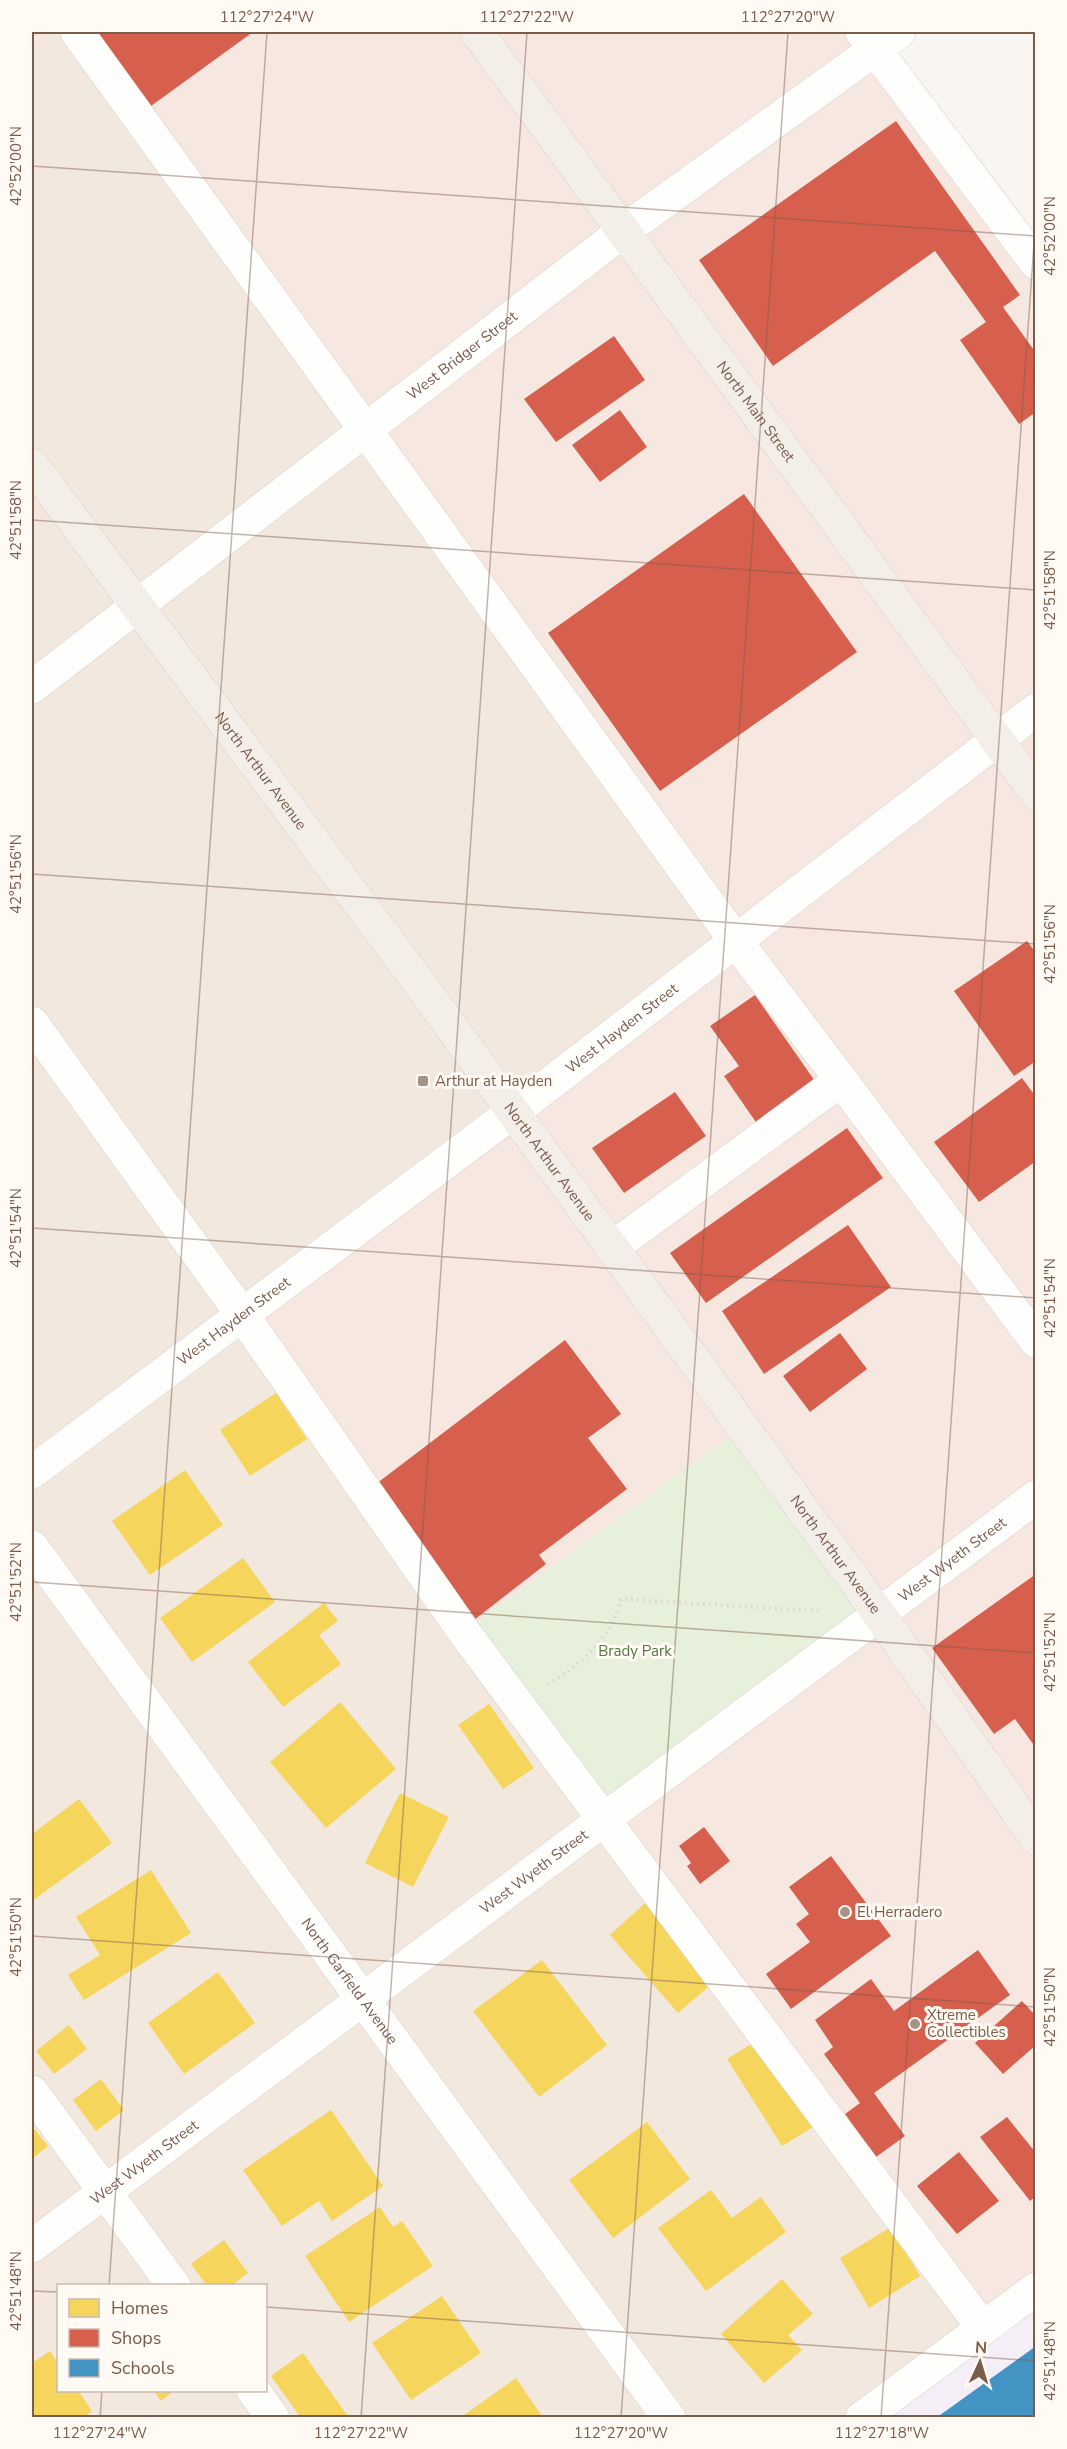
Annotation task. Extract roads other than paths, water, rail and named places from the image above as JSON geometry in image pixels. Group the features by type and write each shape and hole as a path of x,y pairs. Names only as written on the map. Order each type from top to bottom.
{"main road":[{"name":"North Main Street","path":"477,32 1035,793"},
{"name":"North Arthur Avenue","path":"32,465 513,1112 879,1614 1035,1838"}],"street":[{"path":"77,32 368,430 735,940 1035,1341"},
{"path":"879,37 1035,264"},
{"name":"West Bridger Street","path":"32,687 879,37"},
{"name":"West Hayden Street","path":"32,1473 513,1112 1035,710"},
{"path":"32,1023 243,1316 507,1690 983,2328"},
{"path":"612,1248 841,1080"},
{"name":"West Wyeth Street","path":"32,2246 1035,1497"},
{"name":"North Garfield Avenue","path":"32,1547 669,2418"},
{"path":"32,2092 173,2284"},
{"path":"862,2418 1035,2289"},
{"path":"254,2392 273,2418"}],"place":[{"name":"Arthur at Hayden","path":"423,1081"},
{"name":"El Herradero","path":"845,1912"},
{"name":"Xtreme Collectibles","path":"915,2024"}],"park label":[{"name":"Brady Park","path":"635,1651"}]}
